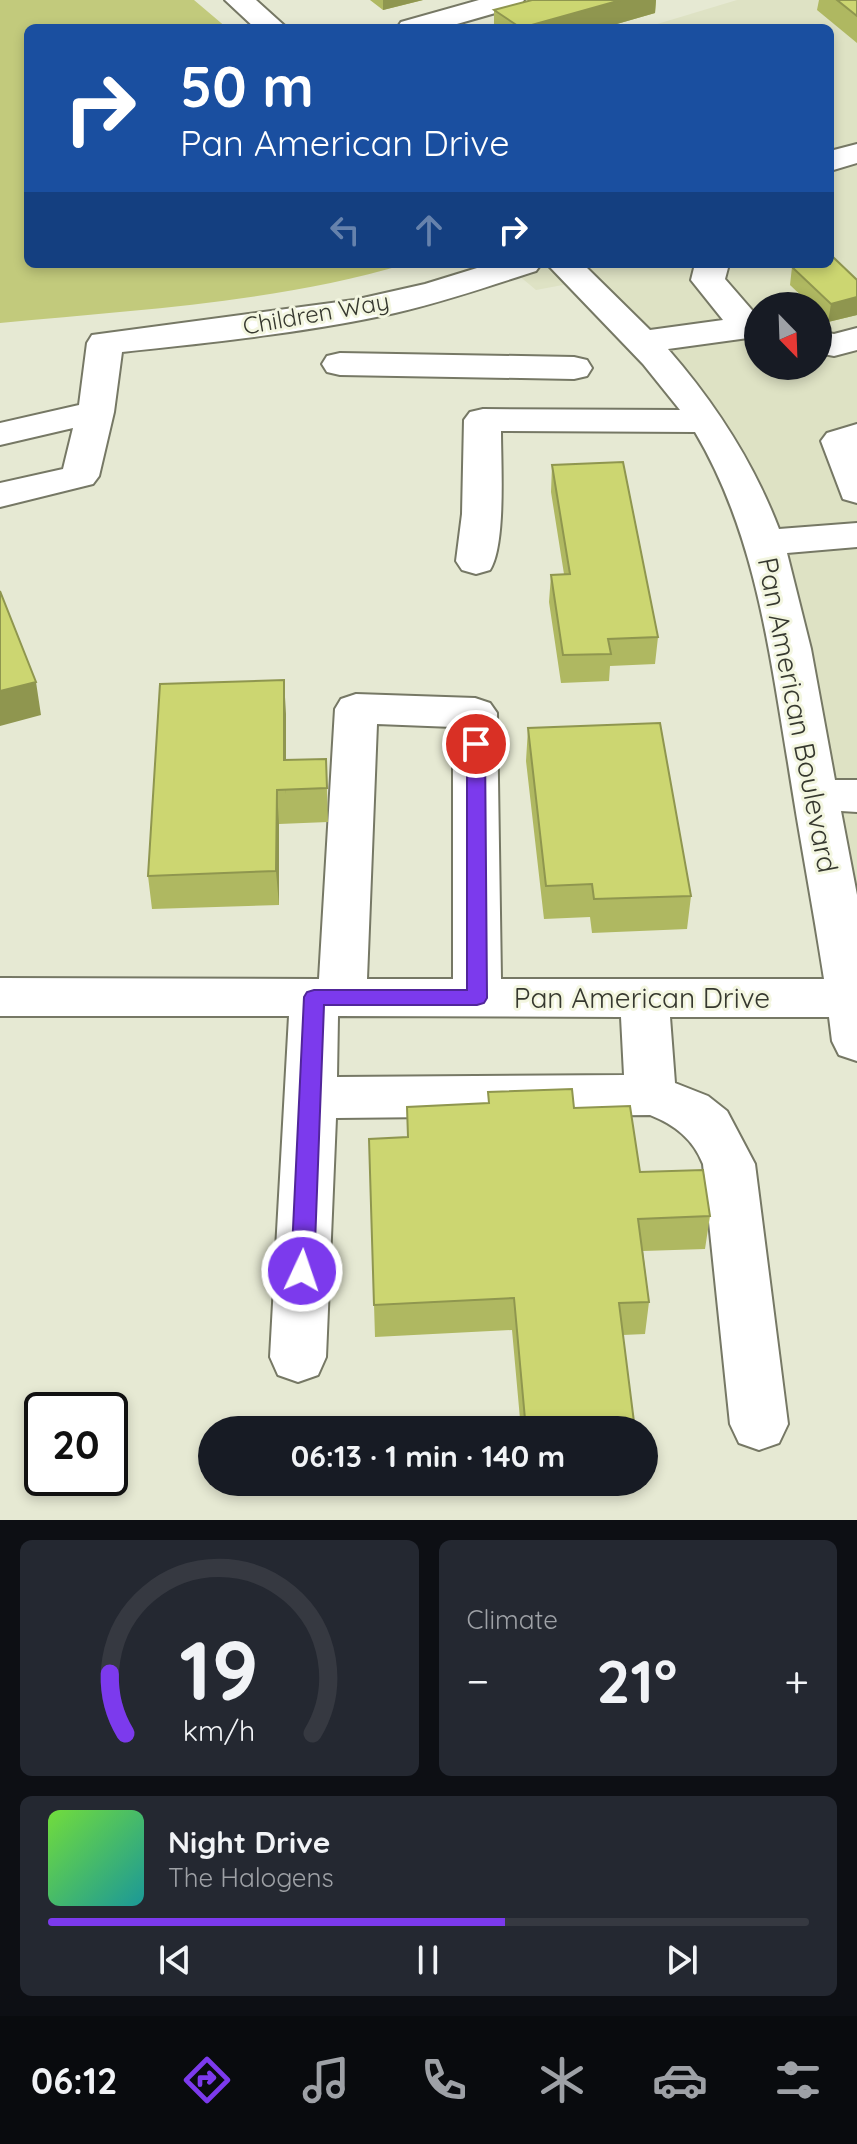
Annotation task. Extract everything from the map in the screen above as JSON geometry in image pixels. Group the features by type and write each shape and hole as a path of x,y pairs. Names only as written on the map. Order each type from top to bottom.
{"street":[{"path":"239,0 268,24"},
{"path":"425,24 510,0"},
{"name":"Children Way","path":"96,412 105,343 233,330 332,314 436,292 511,268"},
{"name":"Pan American Boulevard","path":"568,268 645,341 705,421 749,500 764,542 836,795 855,1012"},
{"path":"711,268 708,280 744,318"},
{"path":"645,341 744,329"},
{"path":"832,345 857,339"},
{"path":"340,364 574,368"},
{"path":"476,561 481,514 481,367"},
{"path":"0,434 96,412 80,476 0,495"},
{"path":"483,420 705,421"},
{"path":"857,435 840,441 857,491"},
{"path":"764,542 857,535"},
{"path":"298,1357 311,1098 328,997 356,709 475,713 477,998"},
{"name":"Pan American Drive","path":"0,997 644,997 855,1012"},
{"path":"644,997 650,1095"},
{"path":"311,1098 650,1095 682,1104 707,1123 720,1139 729,1164 759,1424"}],"shaded area":[{"path":"737,0 857,0 857,143 834,150 834,24 657,24"},
{"path":"857,163 857,908 800,603 774,514 746,459 707,398 659,338 585,268 834,268 834,170"},
{"path":"510,268 551,268 568,284 536,290"}],"green space":[{"path":"0,0 194,0 222,24 24,24 24,268 391,268 256,296 0,323"}],"building":[{"path":"532,0 621,0 535,24 515,24 494,10"},
{"path":"837,0 857,0 857,16"},
{"path":"834,258 857,280 857,297 832,304 832,292 818,292 793,268 834,268"},
{"path":"623,462 658,637 608,639 611,654 563,655 551,575 570,574 552,465"},
{"path":"0,591 36,682 0,691"},
{"path":"284,680 284,760 326,759 327,788 277,790 276,871 148,876 160,684"},
{"path":"660,723 691,896 594,899 592,884 546,886 528,728"},
{"path":"572,1089 574,1108 630,1106 640,1172 703,1170 710,1216 638,1219 649,1302 619,1303 633,1416 525,1416 514,1298 374,1305 369,1139 408,1137 407,1107 489,1103 488,1092"}],"route":[{"path":"302,1271 314,997 477,998 476,744"}]}
